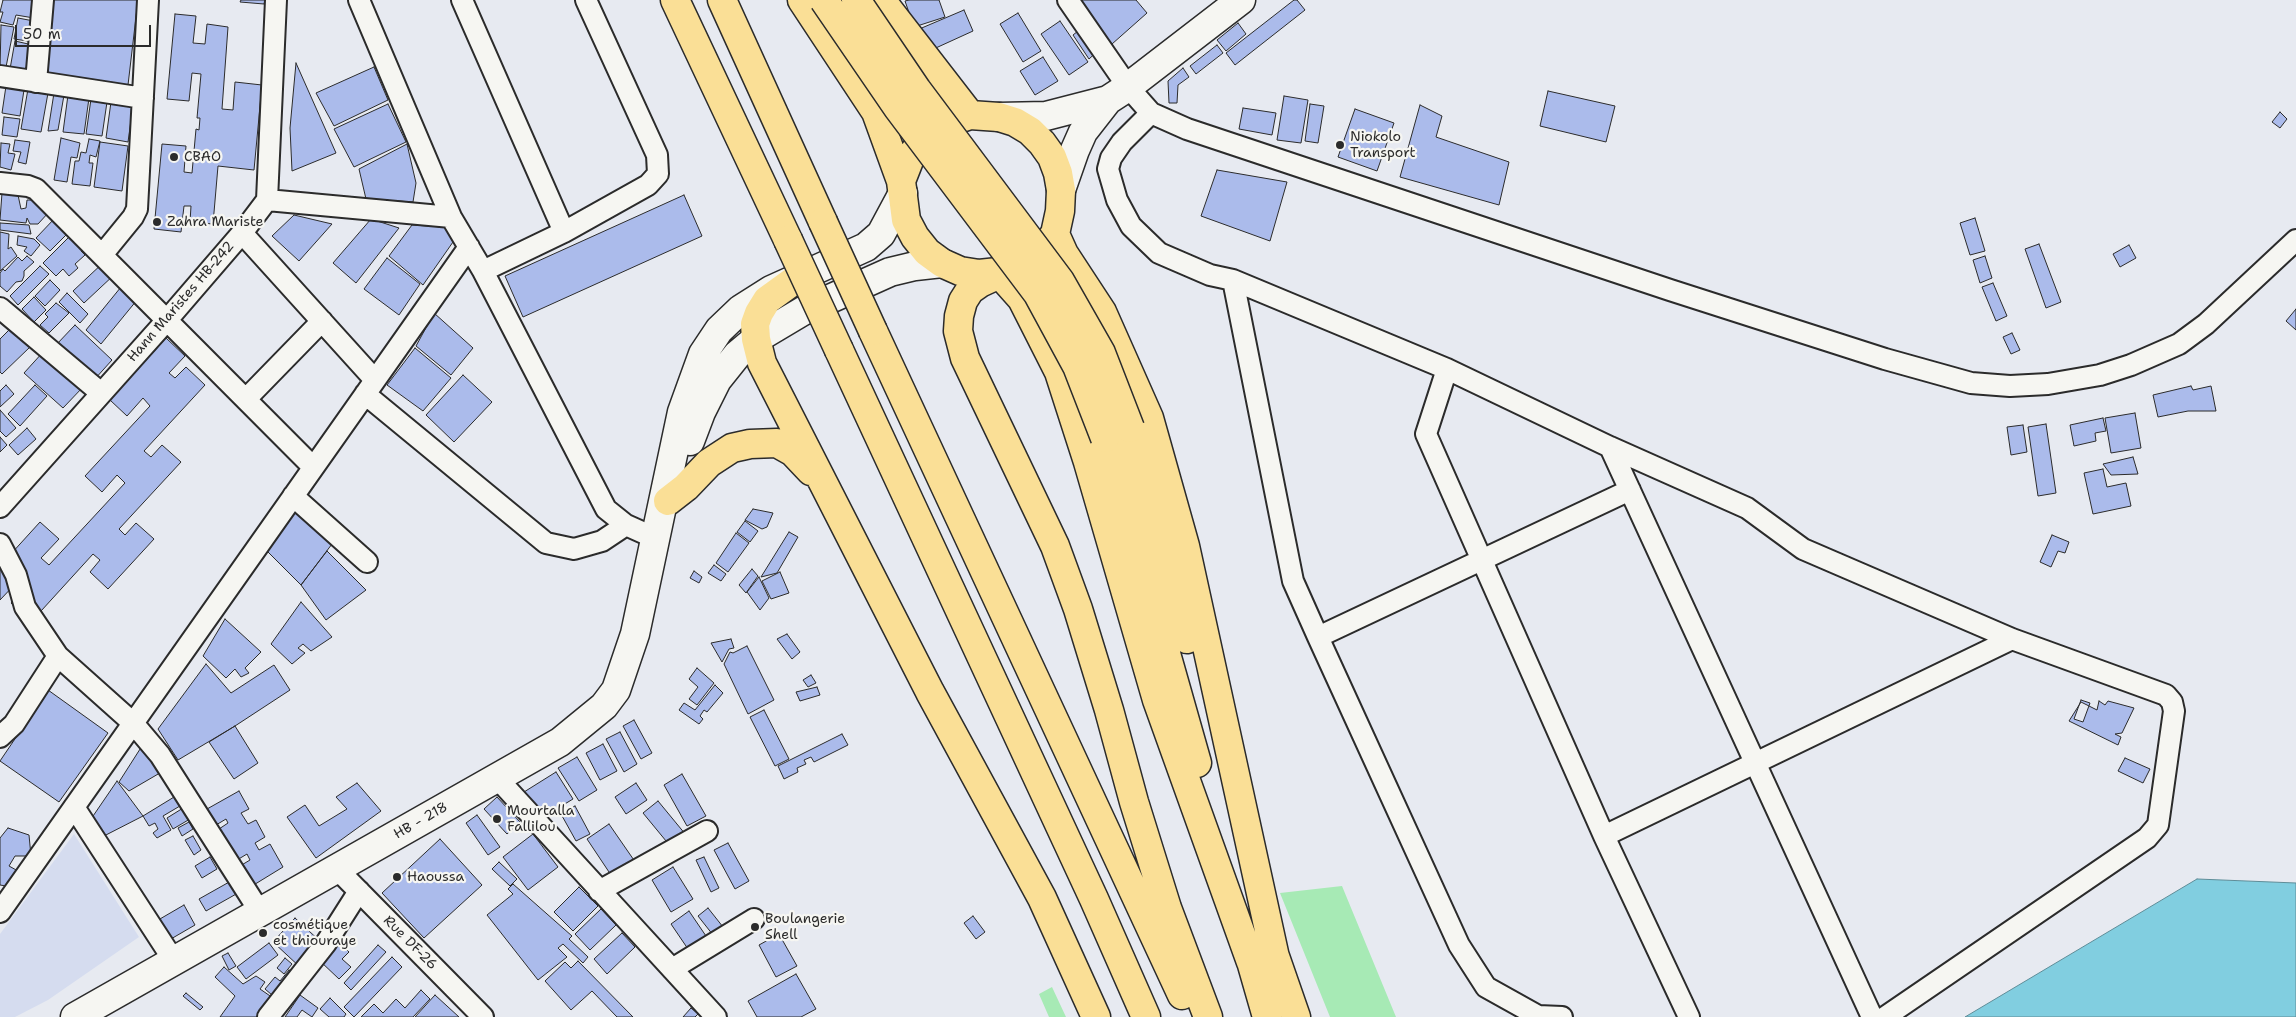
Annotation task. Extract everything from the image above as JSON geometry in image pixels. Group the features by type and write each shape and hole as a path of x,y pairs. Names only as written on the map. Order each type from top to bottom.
{"highway":[{"path":"675,0 1094,899 1146,1017"},
{"path":"722,0 873,331 1192,1017"},
{"path":"802,0 876,112 902,187 906,220 914,237 927,252 942,264 969,273 998,272"},
{"path":"824,0 898,108 1038,294 1118,433"},
{"path":"856,0 916,90 1060,281 1101,354 1118,433 1198,767 1263,962"},
{"path":"880,0 970,115"},
{"path":"902,187 910,158 926,137 946,123 970,115 999,117 1015,122 1030,131 1052,157 1058,173 1061,190 1060,211 1055,234 1042,250 1019,265 998,272 970,290 963,301 958,331 966,358 1056,546 1109,710 1134,802 1167,908 1208,1017"},
{"path":"1055,234 1064,254 1102,312 1149,418 1185,546 1263,962 1268,1017"},
{"path":"998,272 1022,299 1059,372 1088,462 1157,700 1263,962 1296,1017"},
{"path":"796,279 767,300 755,324 756,339 762,363 930,692 1042,898 1096,1017"},
{"path":"668,501 686,487 708,463 732,448 750,444 777,443 793,452 808,466 833,503"},
{"path":"1094,899 1136,1017"}],"main road":[{"path":"1061,190 1074,150 1083,132 1118,93 1241,0"},
{"path":"999,117 1046,116 1118,93"},
{"path":"655,536 682,412 703,354 719,330 740,308 771,290 866,247 880,234 902,187"},
{"path":"655,536 701,412 717,380 737,355 756,339 803,311 890,272 914,266 942,264"},
{"name":"HB - 218","path":"83,1015 174,961 560,742 604,706 616,690 635,634 655,536"}],"street":[{"path":"36,82 43,0"},
{"path":"102,255 133,217 137,209 148,0"},
{"path":"276,0 267,200 450,217"},
{"path":"359,0 450,217 483,271 606,509 626,525 655,536"},
{"path":"462,0 564,232"},
{"path":"483,271 564,232 648,185 658,174 657,154 586,0"},
{"path":"1068,0 1118,93 1151,113 1187,129 1670,290 1885,359 1971,383 2010,386 2048,384 2100,375 2131,365 2179,344 2206,324 2296,240"},
{"path":"0,76 143,98"},
{"path":"1151,113 1122,142 1111,158 1108,169 1117,200 1131,226 1159,253 1210,275 1233,280 1447,368 1610,447 1747,508 1803,549 2012,639 2166,695 2172,702 2174,711 2158,825 2147,838 1885,1017"},
{"path":"0,183 28,186 36,189 313,467"},
{"name":"Hann Maristes HB-242","path":"0,507 167,320 242,233 267,200"},
{"path":"242,233 322,321 370,387 546,543 574,548 602,541 626,525"},
{"path":"0,912 469,247"},
{"path":"1233,280 1293,581 1459,945 1486,987 1538,1016 1562,1017"},
{"path":"0,308 101,393"},
{"path":"246,399 322,321"},
{"path":"1447,368 1426,434 1483,559 1604,836 1689,1017"},
{"path":"1610,447 1872,1017"},
{"path":"1318,637 1630,490"},
{"path":"293,496 367,562"},
{"path":"0,544 16,574 25,607 58,656 133,723 160,755 260,912"},
{"path":"1604,836 2012,639"},
{"path":"0,737 14,724 58,656"},
{"path":"496,778 716,1017"},
{"path":"74,807 174,961"},
{"path":"599,890 708,831"},
{"name":"Rue DF-26","path":"337,869 483,1017"},
{"path":"270,1017 326,943 359,891"},
{"path":"672,969 754,919"}],"shaded area":[{"path":"74,834 139,937 48,1000 15,1017 0,1017 0,934"}],"green space":[{"path":"1342,886 1396,1017 1330,1017 1280,893"},
{"path":"1052,987 1066,1017 1049,1017 1039,994"}],"water":[{"path":"2197,879 2296,883 2296,1017 1965,1017"}],"building":[{"path":"3,0 38,0 34,18 16,15 13,25 0,22 3,12 0,12"},
{"path":"51,0 138,0 128,85 42,75"},
{"path":"241,0 265,0 264,4 240,2"},
{"path":"939,0 945,17 914,27 905,1"},
{"path":"1079,0 1136,0 1147,13 1112,44 1076,2"},
{"path":"1294,0 1297,0 1305,10 1235,65 1226,53"},
{"path":"964,10 973,31 927,52 917,30"},
{"path":"1018,13 1041,51 1023,62 1000,24"},
{"path":"175,14 196,16 193,43 205,44 207,24 228,27 222,109 233,110 235,82 262,85 254,170 218,166 213,224 190,222 191,206 184,206 181,232 154,229 162,144 186,146 184,172 192,173 196,129 199,130 200,118 197,118 201,74 192,73 189,101 167,99"},
{"path":"18,18 39,22 35,42 14,39"},
{"path":"1060,21 1088,62 1069,75 1041,34"},
{"path":"1238,23 1246,34 1226,51 1217,40"},
{"path":"1,25 14,27 5,72 0,71"},
{"path":"1083,27 1101,48 1089,59 1073,35"},
{"path":"15,41 37,46 32,74 10,69"},
{"path":"1217,45 1223,53 1196,74 1190,66"},
{"path":"1043,57 1058,81 1035,95 1020,71"},
{"path":"296,63 336,153 292,171 290,128"},
{"path":"374,67 388,100 334,126 316,93"},
{"path":"1183,68 1189,77 1178,85 1177,103 1169,103 1168,81"},
{"path":"6,86 24,90 20,116 2,113"},
{"path":"28,89 48,93 41,132 21,129"},
{"path":"1548,91 1615,106 1606,142 1540,126"},
{"path":"54,93 64,95 58,130 48,131"},
{"path":"68,95 89,98 84,134 63,132"},
{"path":"1284,96 1308,100 1301,143 1277,140"},
{"path":"91,99 107,102 102,136 86,134"},
{"path":"111,102 133,106 128,142 106,138"},
{"path":"388,104 406,142 354,167 334,129"},
{"path":"1310,104 1324,106 1318,143 1305,141"},
{"path":"1420,105 1442,116 1436,137 1509,162 1499,205 1400,177"},
{"path":"1243,108 1276,113 1272,135 1239,129"},
{"path":"1355,109 1394,123 1377,171 1338,157"},
{"path":"2280,112 2287,119 2280,128 2272,122"},
{"path":"4,117 20,119 17,137 2,135"},
{"path":"61,138 80,143 77,158 71,157 67,182 54,180"},
{"path":"89,139 100,141 96,157 90,155 89,163 93,163 90,186 72,184 75,161 79,161 81,152 86,153"},
{"path":"15,140 30,142 26,164 18,162 21,152 13,151"},
{"path":"100,142 128,146 122,191 94,187"},
{"path":"1,143 10,144 8,153 15,154 11,170 0,167"},
{"path":"407,144 416,183 413,202 366,199 359,169"},
{"path":"1217,170 1287,182 1270,241 1201,216"},
{"path":"2,193 18,195 21,209 26,208 27,200 36,200 37,205 49,212 38,224 30,224 27,218 26,223 0,220"},
{"path":"684,195 702,236 523,317 505,276"},
{"path":"294,215 332,224 299,261 272,236"},
{"path":"55,218 69,232 50,251 36,238"},
{"path":"1975,218 1985,251 1970,255 1960,223"},
{"path":"371,219 399,228 356,283 333,263"},
{"path":"0,223 29,225 31,234 0,230"},
{"path":"412,225 445,227 453,242 423,285 389,256"},
{"path":"0,232 9,234 8,249 11,247 17,256 0,271"},
{"path":"71,235 84,248 81,251 85,255 75,264 78,268 69,276 63,269 56,276 43,263"},
{"path":"18,236 34,239 40,245 31,256 24,251 27,247 17,245"},
{"path":"2039,244 2061,302 2046,308 2025,249"},
{"path":"2129,245 2136,258 2120,267 2113,254"},
{"path":"27,256 34,262 24,271 22,281 16,282 7,292 0,286 0,273 3,269 5,271 18,257 22,261"},
{"path":"1985,256 1992,278 1980,283 1973,260"},
{"path":"387,258 420,284 399,315 364,289"},
{"path":"104,262 115,274 84,303 73,291"},
{"path":"40,266 49,274 18,305 10,296"},
{"path":"50,280 60,290 45,306 35,296"},
{"path":"1993,283 2007,316 1996,321 1982,287"},
{"path":"121,287 137,300 101,344 86,330"},
{"path":"67,293 88,314 80,323 59,302"},
{"path":"34,297 46,310 34,322 22,309"},
{"path":"56,303 69,313 49,333 40,325 48,317 45,314"},
{"path":"2296,309 2296,330 2286,321"},
{"path":"434,313 473,348 451,375 416,346"},
{"path":"75,325 112,360 94,380 56,345"},
{"path":"11,328 30,347 2,374 0,372 0,339"},
{"path":"2012,333 2020,350 2011,354 2003,337"},
{"path":"166,338 185,356 169,373 175,378 186,367 205,385 144,451 151,457 162,445 181,462 119,529 125,535 136,523 154,539 108,589 90,572 100,560 93,554 31,622 11,603 24,589 17,582 0,600 0,566 40,522 59,539 41,558 49,565 125,483 117,475 102,492 85,476 150,406 143,398 127,416 110,400"},
{"path":"415,348 451,378 423,411 387,385"},
{"path":"44,351 83,387 63,408 24,373"},
{"path":"463,375 492,402 454,442 426,415"},
{"path":"6,385 14,394 0,407 0,391"},
{"path":"35,385 47,396 20,426 8,414"},
{"path":"2191,386 2193,390 2211,386 2216,411 2188,411 2158,417 2153,395"},
{"path":"0,410 16,428 6,437 0,431"},
{"path":"2135,413 2141,448 2111,453 2105,418"},
{"path":"2103,418 2106,431 2095,433 2096,441 2074,446 2070,425"},
{"path":"2046,424 2056,493 2038,496 2028,427"},
{"path":"2023,425 2027,452 2011,455 2007,427"},
{"path":"27,428 36,439 18,455 9,445"},
{"path":"0,437 7,445 0,452"},
{"path":"2133,457 2138,474 2111,475 2103,464"},
{"path":"2103,469 2107,487 2126,483 2131,506 2093,514 2084,473"},
{"path":"295,504 332,544 301,585 264,548"},
{"path":"753,509 773,513 767,527 762,529 745,520"},
{"path":"745,521 758,531 750,542 737,532"},
{"path":"789,532 798,537 777,573 761,577"},
{"path":"736,533 749,543 728,572 716,563"},
{"path":"2052,535 2069,542 2065,553 2058,551 2051,567 2040,562"},
{"path":"327,551 366,590 326,620 301,585"},
{"path":"714,565 726,574 721,581 708,573"},
{"path":"752,569 758,576 746,593 739,585"},
{"path":"694,571 702,577 699,583 690,578"},
{"path":"780,572 789,593 771,599 762,581"},
{"path":"759,577 769,598 760,610 747,592"},
{"path":"301,602 332,637 311,651 303,644 298,648 305,653 292,664 271,644"},
{"path":"225,619 261,652 245,668 249,673 241,677 235,669 226,678 203,656"},
{"path":"787,634 800,652 792,659 777,639"},
{"path":"731,639 734,648 729,649 722,662 711,643"},
{"path":"747,646 774,700 748,714 724,664 730,652 733,653"},
{"path":"206,664 231,693 274,665 290,690 178,760 158,729"},
{"path":"697,668 714,683 697,705 689,699 698,687 689,679"},
{"path":"811,675 816,683 808,687 803,680"},
{"path":"715,685 723,693 707,712 704,710 700,716 703,719 699,724 679,710 684,703 695,710"},
{"path":"817,687 820,695 800,701 796,692"},
{"path":"48,690 108,733 59,802 0,761"},
{"path":"2081,700 2090,703 2083,722 2074,719"},
{"path":"2099,701 2105,705 2108,701 2134,708 2122,733 2115,734 2121,737 2118,745 2069,721 2081,702 2097,710"},
{"path":"764,710 789,759 775,766 750,717"},
{"path":"634,720 652,753 641,759 623,726"},
{"path":"235,726 258,763 234,779 209,742"},
{"path":"620,732 637,764 624,772 606,739"},
{"path":"842,734 848,745 814,762 811,757 804,760 806,764 797,768 798,772 784,779 778,766"},
{"path":"603,744 617,771 600,780 586,753"},
{"path":"142,746 165,770 129,791 119,782"},
{"path":"577,757 597,790 579,801 558,768"},
{"path":"2125,758 2150,769 2143,783 2118,771"},
{"path":"556,772 573,799 540,819 524,792"},
{"path":"682,774 706,816 687,826 664,785"},
{"path":"117,781 143,816 102,837 91,819"},
{"path":"357,783 381,811 316,858 287,817 305,805 319,826 347,809 336,797"},
{"path":"636,783 647,800 626,814 615,797"},
{"path":"239,791 249,809 241,813 248,824 256,820 265,837 255,843 259,850 270,844 283,867 252,886 240,866 250,860 247,854 237,860 219,829 228,823 226,819 216,825 207,809"},
{"path":"179,794 185,803 163,816 171,830 157,838 153,833 158,829 155,823 149,826 143,816"},
{"path":"497,797 520,822 507,834 484,809"},
{"path":"658,801 686,835 671,847 643,813"},
{"path":"188,805 195,816 173,829 167,818"},
{"path":"575,806 590,834 576,841 561,814"},
{"path":"477,815 500,847 488,855 466,823"},
{"path":"189,822 193,829 182,836 178,828"},
{"path":"609,824 638,866 615,881 587,839"},
{"path":"8,828 29,835 31,856 15,856 9,866 18,871 12,887 0,885 0,838"},
{"path":"533,834 558,867 528,890 503,857"},
{"path":"193,836 201,850 194,855 185,840"},
{"path":"440,839 482,885 424,938 382,893"},
{"path":"728,843 749,881 735,889 714,850"},
{"path":"210,857 217,869 202,878 195,866"},
{"path":"704,857 719,888 711,892 696,860"},
{"path":"499,862 517,879 510,886 492,869"},
{"path":"673,867 693,899 671,912 652,880"},
{"path":"231,881 238,893 206,911 199,899"},
{"path":"513,884 572,936 569,939 588,957 583,963 563,944 558,948 567,957 538,980 487,915 513,894 508,889"},
{"path":"579,887 598,906 573,931 554,912"},
{"path":"184,905 195,925 164,943 153,923"},
{"path":"708,908 727,932 717,940 698,916"},
{"path":"601,909 616,925 590,950 575,934"},
{"path":"689,911 706,936 688,949 671,924"},
{"path":"973,916 985,932 976,939 964,923"},
{"path":"295,918 323,944 301,968 273,942"},
{"path":"622,933 635,947 607,974 594,959"},
{"path":"779,934 797,966 776,977 759,945"},
{"path":"338,941 349,952 342,959 351,967 339,979 320,961"},
{"path":"269,943 278,955 246,979 237,967"},
{"path":"378,945 386,952 351,990 344,983"},
{"path":"228,953 236,966 229,970 222,956"},
{"path":"392,957 402,967 354,1017 344,1007"},
{"path":"285,958 292,964 284,974 277,968"},
{"path":"578,961 633,1017 617,1017 592,991 571,1010 545,981 565,962 571,968"},
{"path":"224,967 243,984 256,976 265,982 260,989 276,1000 265,1017 220,1017 235,996 215,977"},
{"path":"289,970 298,977 279,1001 265,989 275,977 280,981"},
{"path":"796,974 816,1009 801,1017 757,1017 748,1001"},
{"path":"421,990 430,999 413,1017 361,1017 374,1004 383,1013 396,999 405,1008"},
{"path":"186,993 203,1007 200,1010 183,996"},
{"path":"300,995 318,1008 312,1017 302,1010 297,1017 285,1017"},
{"path":"435,995 459,1017 415,1017"},
{"path":"330,998 346,1014 344,1017 329,1017 320,1009"},
{"path":"691,1008 698,1014 695,1017 683,1017"}],"place":[{"name":"Niokolo Transport","path":"1340,145"},
{"name":"CBAO","path":"174,157"},
{"name":"Zahra Mariste","path":"157,222"},
{"name":"Mourtalla Fallilou","path":"497,819"},
{"name":"Haoussa","path":"397,877"},
{"name":"Boulangerie Shell","path":"755,927"},
{"name":"cosmétique et thiouraye","path":"263,933"}]}
